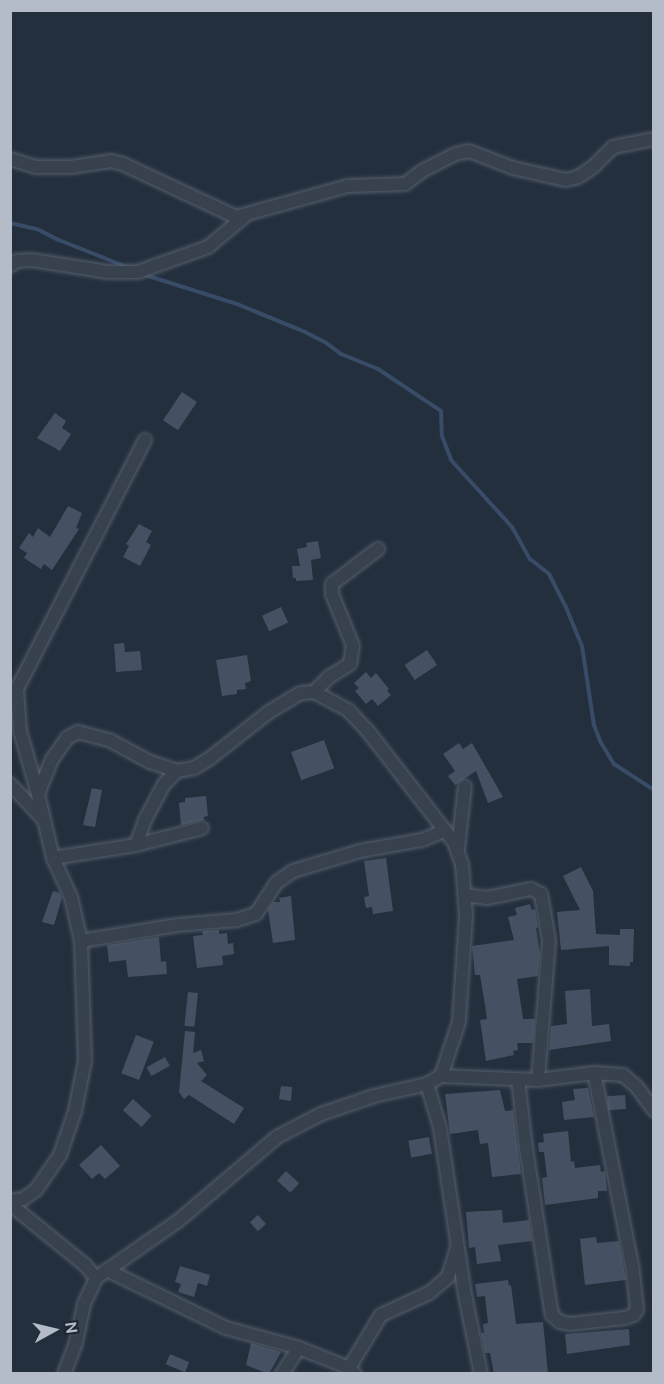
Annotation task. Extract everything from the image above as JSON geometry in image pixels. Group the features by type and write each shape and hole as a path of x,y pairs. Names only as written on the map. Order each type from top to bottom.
{"street":[{"path":"10,159 36,168 111,162 123,164 236,217 348,186 405,184 422,171 456,154 469,151 513,168 566,180 578,177 593,167 613,147 654,139"},
{"path":"10,266 17,261 32,260 108,273 138,272 208,247 245,216"},
{"path":"10,1202 23,1199 36,1190 60,1155 75,1111 85,1061 81,941 71,897 53,858 20,731 17,689 146,440"},
{"path":"314,692 329,677 350,664 353,646 332,594 332,584 378,549"},
{"path":"38,794 51,761 67,738 78,732 111,741 150,762 177,771 194,768 209,759 285,701 301,693 314,692 349,711 367,730 458,848"},
{"path":"136,845 146,818 164,784 177,771"},
{"path":"10,784 43,820"},
{"path":"441,1076 459,1022 464,960 465,895 458,848 465,786"},
{"path":"53,858 136,845 201,828"},
{"path":"81,941 178,925 237,920 256,914 276,883 293,871 360,851 422,840 444,831"},
{"path":"465,895 487,897 531,889 541,894 549,941 538,1080"},
{"path":"518,1080 526,1148 552,1315 560,1322 570,1324 625,1318 637,1310 633,1271 594,1073"},
{"path":"64,1374 76,1342 84,1304 96,1278 178,1221 277,1137 296,1126 374,1096 428,1084 441,1076 538,1080 594,1073 623,1075 638,1087 654,1110"},
{"path":"428,1084 440,1128 481,1374"},
{"path":"10,1202 85,1265 96,1278"},
{"path":"107,1270 226,1328 299,1348 352,1371 381,1315 429,1293 448,1277 458,1244"},
{"path":"282,1374 299,1348"}],"building":[{"path":"182,392 197,402 178,430 163,420"},
{"path":"55,413 66,421 62,428 71,434 60,451 37,438"},
{"path":"68,506 82,513 76,528 79,529 52,570 44,564 41,569 24,558 27,553 19,548 29,533 33,537 38,528 50,537"},
{"path":"139,524 152,531 146,542 151,545 140,566 123,557 129,546 126,544"},
{"path":"318,541 321,558 311,560 313,580 296,581 296,578 293,578 292,566 300,566 297,549 307,547 306,543"},
{"path":"281,607 288,622 269,631 262,616"},
{"path":"124,643 125,652 140,651 142,670 116,672 114,644"},
{"path":"427,650 437,665 415,680 405,665"},
{"path":"247,655 251,681 245,683 246,689 237,690 237,694 222,696 216,660"},
{"path":"366,672 371,678 376,673 389,689 387,691 391,695 378,706 372,699 366,704 355,691 359,688 354,683"},
{"path":"324,740 334,768 301,780 291,752"},
{"path":"459,743 463,749 472,743 503,797 488,803 476,771 455,785 448,776 455,771 443,754"},
{"path":"92,788 102,790 95,827 83,825"},
{"path":"206,796 208,816 204,817 204,820 181,825 179,803 185,802 185,798"},
{"path":"386,858 393,911 373,914 372,907 366,908 364,897 369,896 364,861"},
{"path":"581,867 593,891 596,934 620,935 620,929 634,929 633,962 630,962 630,966 609,965 609,946 561,950 557,912 580,910 563,876"},
{"path":"53,891 60,893 62,898 54,925 42,922"},
{"path":"291,896 295,940 273,943 268,910 273,902 280,902 279,898"},
{"path":"530,904 532,910 535,909 538,927 536,928 540,954 538,976 517,979 523,1019 535,1019 533,1043 517,1043 518,1050 513,1051 514,1055 486,1061 480,1020 487,1019 480,975 475,975 472,946 514,940 508,917 517,915 515,908"},
{"path":"219,930 219,934 227,933 228,944 233,943 234,954 222,956 223,965 197,968 193,936 203,935 202,931"},
{"path":"159,937 161,962 166,961 167,974 128,977 126,960 109,962 107,945"},
{"path":"590,989 592,1026 609,1024 611,1041 549,1050 551,1026 567,1024 565,991"},
{"path":"188,992 198,993 194,1027 184,1026"},
{"path":"185,1031 195,1032 193,1053 201,1050 204,1061 197,1063 207,1075 201,1081 244,1108 234,1124 189,1095 184,1099 179,1092"},
{"path":"136,1035 154,1042 139,1080 121,1073"},
{"path":"165,1057 170,1066 151,1076 147,1067"},
{"path":"281,1086 292,1087 291,1101 279,1099"},
{"path":"588,1088 594,1117 564,1120 562,1102 575,1100 573,1089"},
{"path":"500,1090 505,1111 513,1110 521,1174 492,1177 488,1143 480,1144 478,1130 450,1134 445,1094"},
{"path":"625,1095 626,1109 608,1110 607,1096"},
{"path":"133,1099 152,1116 142,1127 123,1110"},
{"path":"568,1131 571,1162 574,1161 575,1168 600,1165 601,1172 605,1171 607,1191 598,1191 598,1198 545,1205 542,1178 547,1177 544,1152 539,1152 538,1143 544,1142 543,1134"},
{"path":"429,1137 432,1154 411,1157 408,1141"},
{"path":"101,1145 120,1166 105,1179 99,1173 92,1179 79,1165"},
{"path":"286,1171 299,1183 290,1193 277,1181"},
{"path":"502,1210 503,1223 529,1220 532,1241 498,1245 501,1261 477,1264 475,1247 469,1248 466,1212"},
{"path":"258,1215 266,1224 258,1231 250,1222"},
{"path":"596,1237 597,1243 619,1241 626,1280 585,1285 580,1239"},
{"path":"180,1266 210,1275 207,1286 198,1283 194,1297 178,1292 181,1284 175,1282"},
{"path":"508,1280 509,1286 511,1285 516,1324 543,1322 548,1374 494,1374 490,1353 485,1353 481,1333 484,1333 483,1324 488,1323 485,1296 477,1297 475,1284"},
{"path":"629,1329 630,1345 567,1354 565,1334"},
{"path":"251,1343 281,1352 269,1374 246,1365"},
{"path":"170,1354 189,1362 185,1372 166,1364"}],"waterway":[{"path":"10,223 37,229 127,267"},
{"path":"142,274 237,304 305,332 325,342 341,354 378,369 441,411 442,436 451,460 512,527 530,559 549,574 565,605 582,646 594,725 600,741 614,764 654,790"}]}
